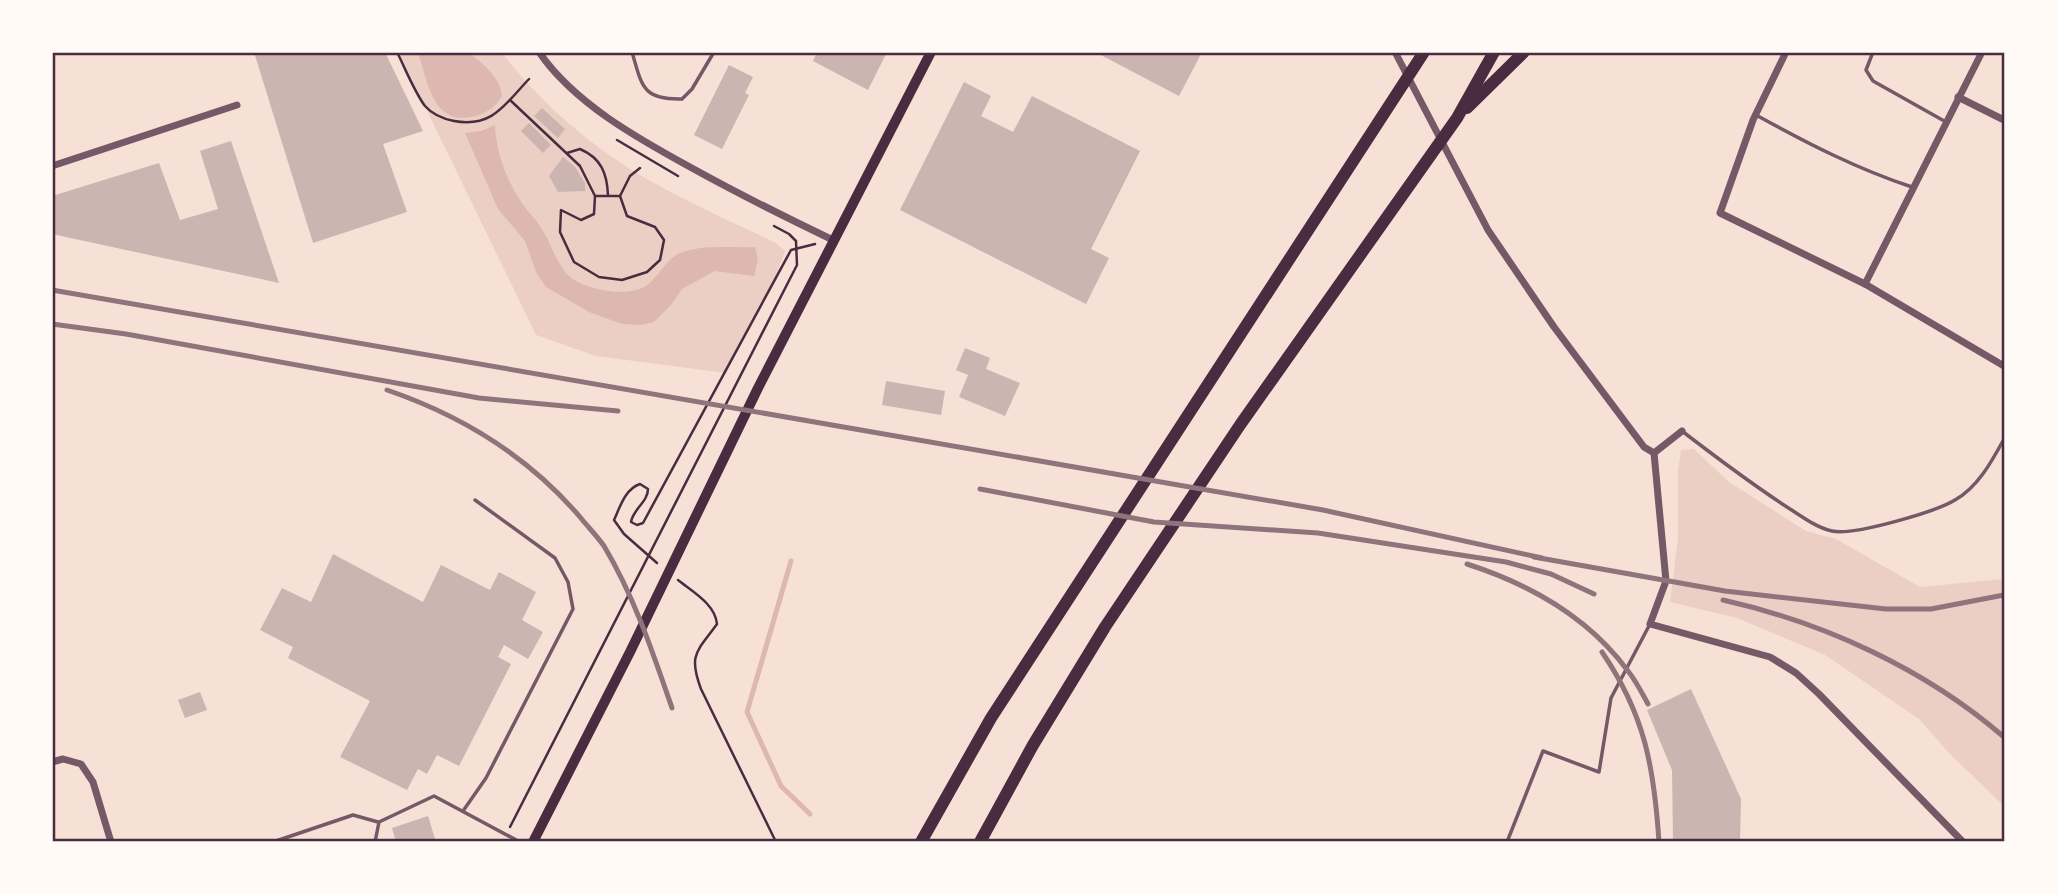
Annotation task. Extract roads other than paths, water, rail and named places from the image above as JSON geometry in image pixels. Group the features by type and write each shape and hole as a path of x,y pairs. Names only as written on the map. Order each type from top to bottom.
{"highway":[{"path":"921,842 991,718 1424,52"},
{"path":"980,842 1033,745 1105,627 1240,425 1457,118 1494,52"},
{"path":"1457,118 1524,52"}],"main road":[{"path":"533,842 630,652 758,388 931,52"}],"street":[{"path":"539,52 590,105 623,129 740,195 833,240"},
{"path":"1395,52 1488,230 1554,327 1644,447 1654,453"},
{"path":"1786,52 1756,115 1720,213 1865,284 2004,366"},
{"path":"1865,284 1982,52"},
{"path":"1958,97 2004,120"},
{"path":"52,166 237,106"},
{"path":"1654,453 1682,431"},
{"path":"1654,453 1666,581 1650,624 1770,657 1796,673 1962,842"},
{"path":"52,762 63,759 81,764 93,782 111,842"}],"lane":[{"path":"632,52 642,83 649,93 661,99 682,99 692,89 715,52"},
{"path":"1873,52 1866,70 1873,81 1946,122"},
{"path":"1756,115 1826,153 1874,175 1913,188"},
{"path":"1682,431 1737,473 1814,524 1831,531 1846,533 1887,523 1955,500 1990,465 2004,439"},
{"path":"463,811 486,779 573,609 568,582 555,558 475,500"},
{"path":"1507,842 1544,751 1599,772 1611,698 1650,624"},
{"path":"273,842 353,815 379,822 434,796 520,842"},
{"path":"374,842 379,822"}],"waterway":[{"path":"791,561 747,712 781,786 810,814"}],"railway":[{"path":"52,290 1323,510 1542,558"},
{"path":"52,324 126,334 479,398 618,411"},
{"path":"387,390 442,412 492,440 539,475 580,517 604,546 625,585 672,708"},
{"path":"980,489 1154,522 1318,533 1506,562 1551,574 1594,594"},
{"path":"1534,557 1725,591 1886,609 1931,609 2004,595"},
{"path":"1467,564 1535,593 1576,619 1612,652 1634,679 1648,704"},
{"path":"1723,600 1799,622 1872,652 1941,690 2004,737"},
{"path":"1602,652 1628,698 1645,742 1654,790 1659,842"}]}
